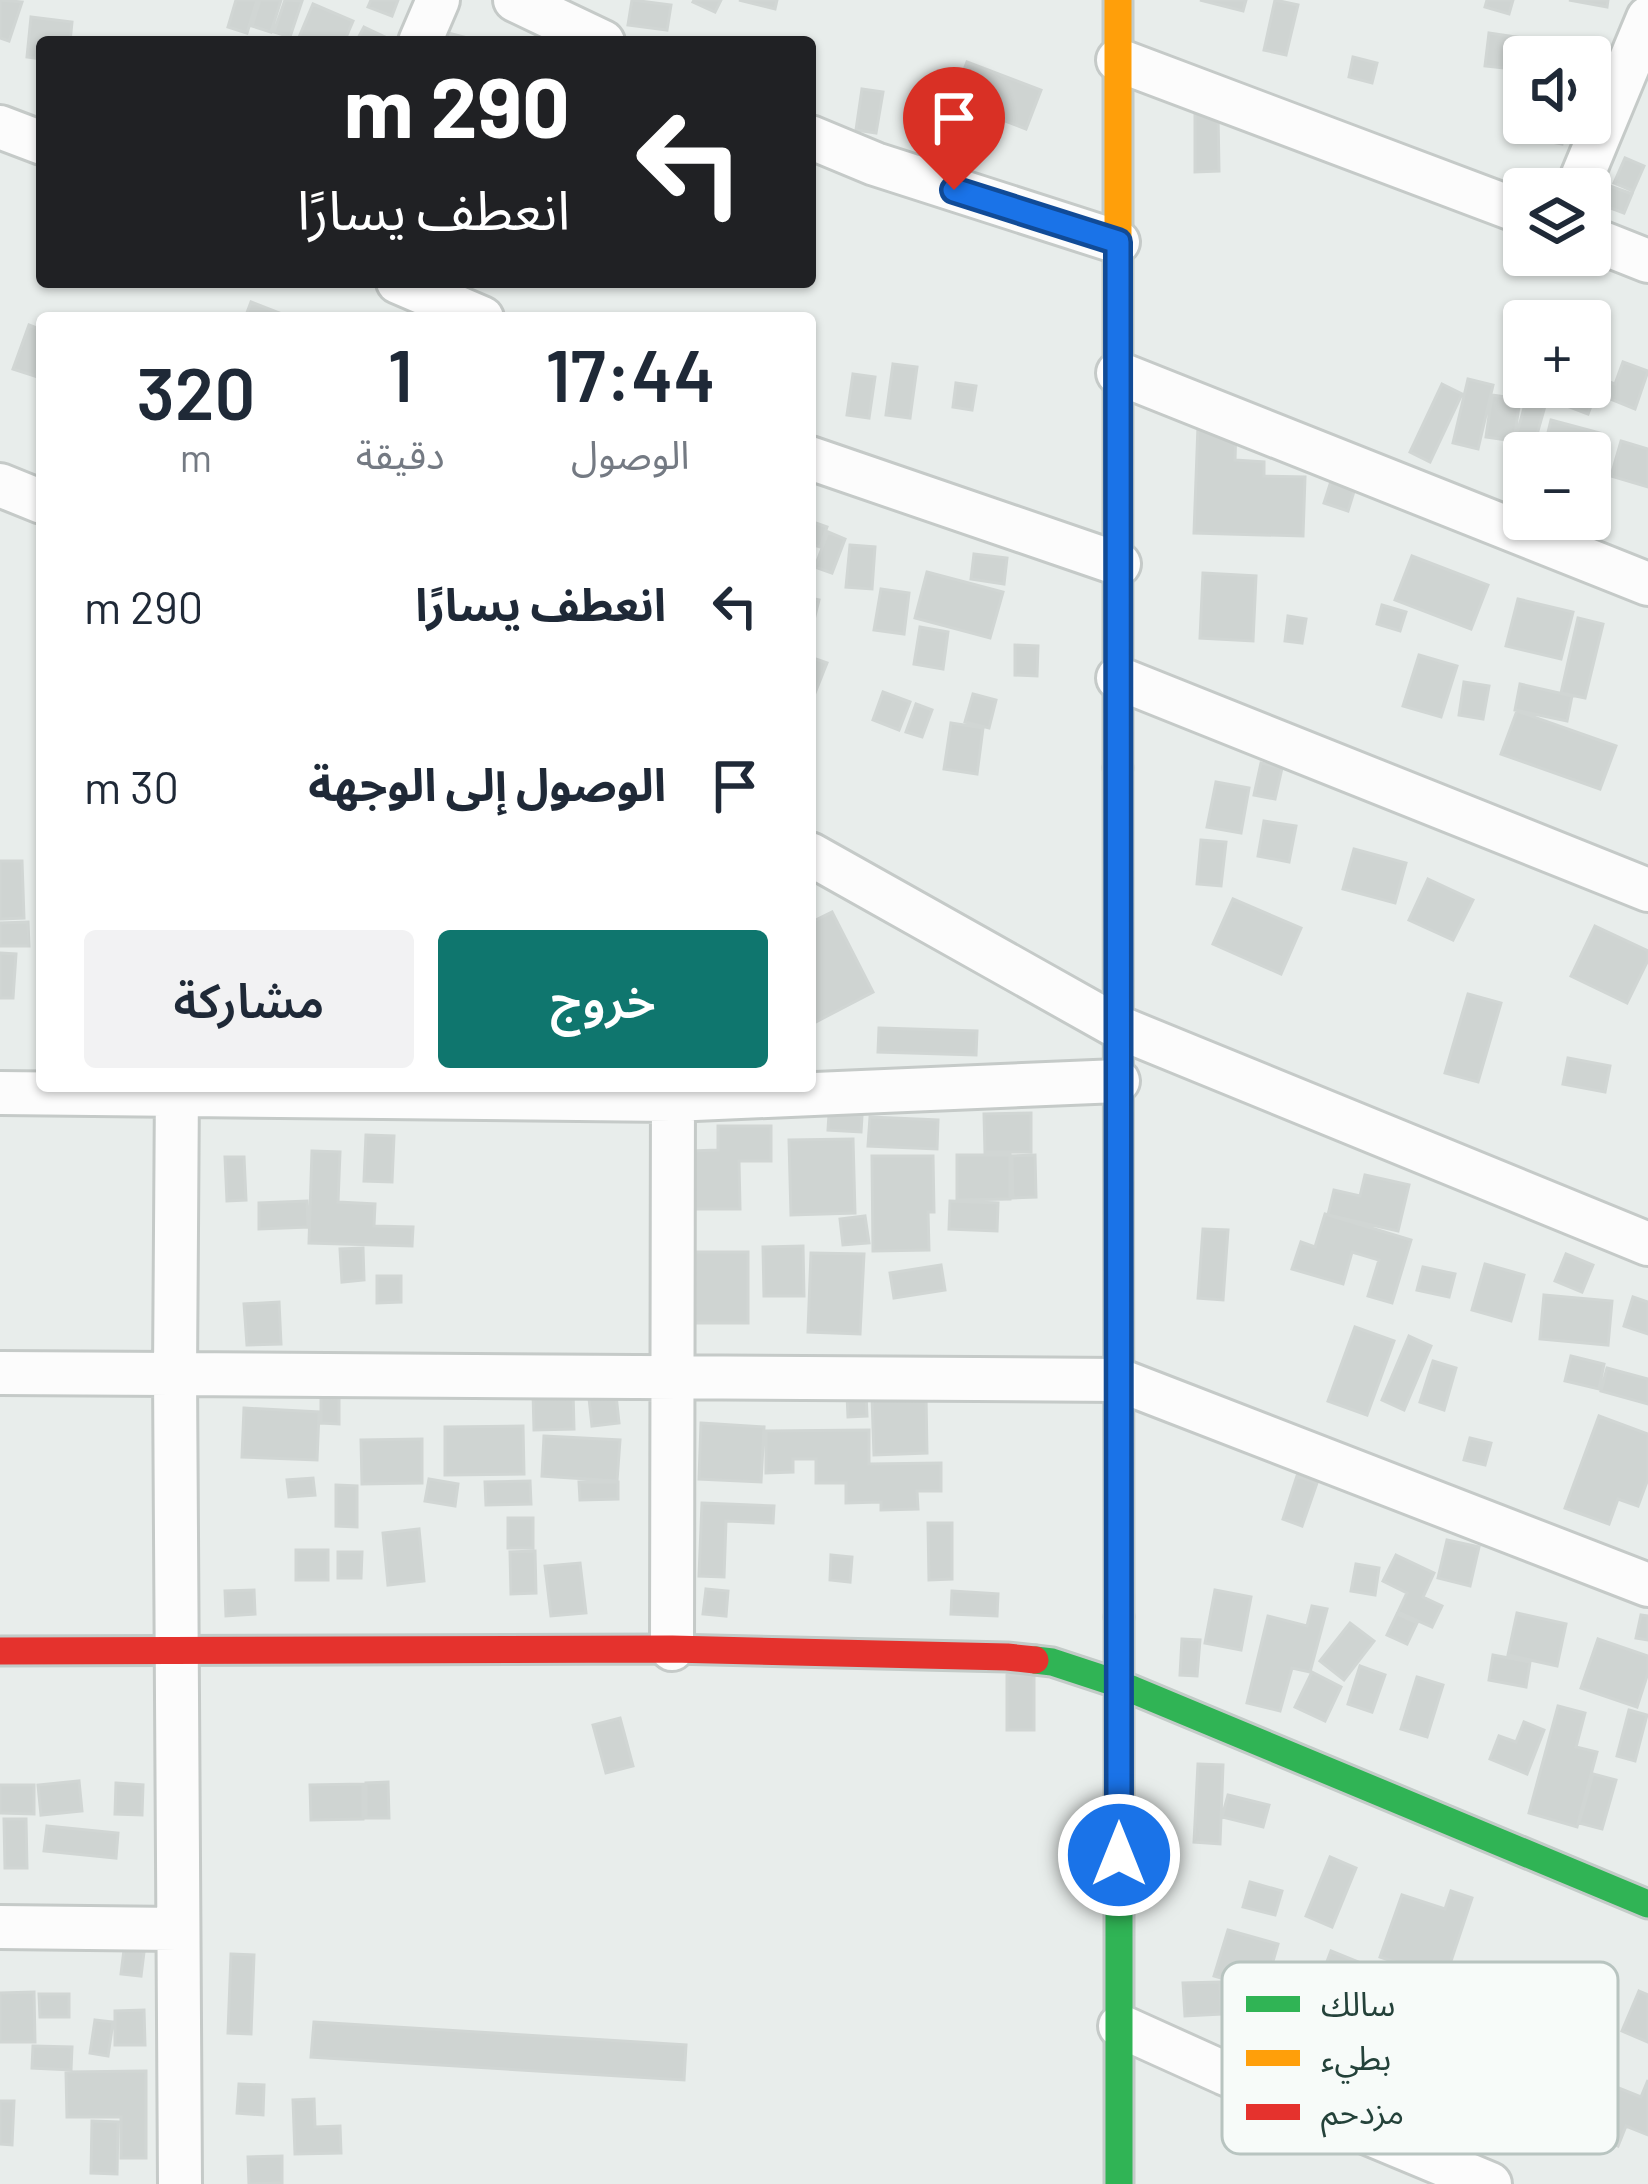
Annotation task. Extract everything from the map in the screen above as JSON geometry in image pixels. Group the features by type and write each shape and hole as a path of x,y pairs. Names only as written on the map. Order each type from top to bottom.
{"street":[{"path":"423,36 438,0"},
{"path":"515,0 590,36"},
{"path":"1118,0 1119,2184"},
{"path":"1586,168 1648,18"},
{"path":"1118,61 1503,205"},
{"path":"0,127 36,141"},
{"path":"816,139 875,164 1118,242"},
{"path":"1611,246 1648,261"},
{"path":"412,288 468,312"},
{"path":"1118,373 1648,584"},
{"path":"816,460 1119,563"},
{"path":"0,485 36,500"},
{"path":"1118,678 1648,890"},
{"path":"816,857 1118,1027 1648,1244"},
{"path":"816,1089 1118,1081"},
{"path":"0,1094 88,1092"},
{"path":"177,1092 180,2184"},
{"path":"507,1092 709,1092"},
{"path":"672,1093 672,1649"},
{"path":"0,1372 1119,1381 1648,1585"},
{"path":"0,1651 672,1649 1052,1662 1119,1684 1648,1904"},
{"path":"0,1928 177,1929"},
{"path":"1120,2026 1222,2072"},
{"path":"1418,2154 1490,2184"}],"building":[{"path":"0,0 22,2 9,41 0,38"},
{"path":"236,0 257,0 247,33 228,27"},
{"path":"260,0 281,0 271,32 252,26"},
{"path":"285,0 302,1 290,36 274,32"},
{"path":"371,0 398,0 392,16 368,7"},
{"path":"632,0 671,5 667,30 628,25"},
{"path":"694,0 721,0 715,12"},
{"path":"739,0 777,0 775,9"},
{"path":"1200,0 1246,0 1243,11"},
{"path":"1275,0 1298,5 1286,55 1264,50"},
{"path":"1487,0 1513,0 1509,14 1485,7"},
{"path":"1569,0 1608,0 1607,7"},
{"path":"313,4 353,21 347,36 300,36"},
{"path":"31,17 72,22 71,36 36,36 36,58 27,57"},
{"path":"364,27 383,36 359,36"},
{"path":"1489,33 1510,36 1503,36 1503,68 1485,66"},
{"path":"1353,57 1377,63 1372,83 1349,77"},
{"path":"967,62 1041,90 1026,129 952,101"},
{"path":"862,89 883,92 876,133 856,130"},
{"path":"1195,114 1218,114 1219,171 1195,172"},
{"path":"1625,158 1644,166 1633,191 1614,183"},
{"path":"1611,186 1632,194 1624,213 1611,208"},
{"path":"251,302 277,312 247,312"},
{"path":"29,325 36,328 35,376 13,369"},
{"path":"1623,362 1648,371 1635,409 1611,399 1611,383 1615,384"},
{"path":"893,364 917,367 910,418 886,415"},
{"path":"853,374 875,377 869,418 847,415"},
{"path":"1468,379 1493,385 1478,449 1453,443"},
{"path":"956,383 976,386 972,410 953,407"},
{"path":"1442,384 1462,394 1430,462 1410,452"},
{"path":"1492,395 1503,397 1503,408 1519,408 1515,432 1503,432 1503,439 1486,437"},
{"path":"1524,408 1544,408 1538,432 1517,432"},
{"path":"1551,420 1596,432 1548,432"},
{"path":"1198,426 1236,427 1235,460 1264,462 1264,476 1305,477 1303,536 1194,533"},
{"path":"1621,441 1648,449 1648,487 1611,476"},
{"path":"1332,478 1356,485 1348,511 1324,503"},
{"path":"816,523 827,527 820,547 816,546"},
{"path":"828,532 845,539 832,573 816,564"},
{"path":"850,545 875,547 872,589 846,587"},
{"path":"974,554 1007,558 1004,584 971,579"},
{"path":"1412,556 1488,585 1471,629 1395,600"},
{"path":"927,572 1003,592 990,638 915,618"},
{"path":"1203,573 1256,576 1253,641 1200,638"},
{"path":"881,589 909,593 904,634 874,630"},
{"path":"1518,599 1573,612 1561,659 1506,646"},
{"path":"1382,605 1406,612 1400,631 1377,624"},
{"path":"1288,616 1306,619 1302,643 1285,641"},
{"path":"1578,618 1603,624 1585,698 1561,693"},
{"path":"920,627 948,632 943,669 914,664"},
{"path":"1015,645 1038,646 1037,676 1015,675"},
{"path":"1419,655 1457,666 1441,717 1403,706"},
{"path":"816,659 827,663 816,690"},
{"path":"1464,682 1489,686 1483,719 1459,715"},
{"path":"1520,684 1572,696 1567,721 1515,710"},
{"path":"883,692 910,702 899,730 873,720"},
{"path":"973,694 996,700 989,728 965,722"},
{"path":"916,704 932,710 922,737 906,732"},
{"path":"1517,711 1616,746 1600,789 1501,754"},
{"path":"951,723 983,728 977,774 944,769"},
{"path":"1261,763 1282,768 1275,799 1254,795"},
{"path":"1216,782 1249,788 1241,833 1207,827"},
{"path":"1264,821 1296,826 1289,862 1258,856"},
{"path":"1201,840 1226,842 1221,886 1197,884"},
{"path":"1354,849 1406,863 1395,903 1343,889"},
{"path":"0,861 22,861 24,918 0,919"},
{"path":"1428,879 1473,900 1453,940 1409,920"},
{"path":"1233,899 1301,928 1281,974 1213,944"},
{"path":"832,912 873,992 816,1022 816,920"},
{"path":"28,922 29,946 0,946 0,923"},
{"path":"1595,926 1648,951 1627,1003 1571,976"},
{"path":"0,953 16,954 13,998 0,998"},
{"path":"1468,994 1501,1003 1478,1082 1445,1073"},
{"path":"879,1028 977,1031 976,1055 878,1052"},
{"path":"1568,1058 1610,1066 1605,1092 1563,1084"},
{"path":"1031,1113 1031,1152 985,1152 984,1114"},
{"path":"829,1114 862,1116 861,1132 828,1130"},
{"path":"870,1117 938,1120 937,1149 868,1146"},
{"path":"718,1126 771,1126 771,1161 739,1161 740,1209 693,1209 692,1151 718,1150"},
{"path":"366,1135 394,1136 392,1182 364,1181"},
{"path":"853,1139 855,1213 791,1215 789,1140"},
{"path":"312,1151 340,1152 338,1202 375,1204 374,1226 413,1227 412,1246 309,1243"},
{"path":"957,1155 1010,1155 1010,1199 957,1200"},
{"path":"1035,1155 1036,1197 1013,1198 1012,1156"},
{"path":"872,1156 933,1156 929,1250 873,1251"},
{"path":"225,1157 244,1157 246,1200 227,1201"},
{"path":"1365,1175 1409,1185 1398,1231 1328,1215 1334,1190 1360,1196"},
{"path":"307,1201 308,1227 259,1229 259,1203"},
{"path":"950,1201 998,1203 997,1231 949,1229"},
{"path":"1325,1214 1411,1240 1392,1303 1368,1296 1379,1260 1352,1252 1343,1284 1292,1269 1301,1242 1315,1247"},
{"path":"865,1216 869,1243 843,1245 840,1219"},
{"path":"1203,1229 1228,1230 1223,1300 1198,1298"},
{"path":"803,1246 804,1296 764,1296 763,1247"},
{"path":"363,1248 364,1280 342,1282 340,1249"},
{"path":"695,1252 748,1252 748,1323 695,1323"},
{"path":"811,1253 864,1254 860,1334 808,1332"},
{"path":"1566,1254 1593,1265 1582,1292 1555,1281"},
{"path":"1485,1264 1524,1275 1511,1321 1472,1310"},
{"path":"941,1265 945,1290 894,1298 890,1273"},
{"path":"1423,1267 1455,1274 1449,1297 1417,1290"},
{"path":"377,1276 401,1276 401,1302 377,1303"},
{"path":"1544,1295 1612,1301 1608,1345 1540,1339"},
{"path":"1633,1297 1648,1302 1648,1334 1624,1326"},
{"path":"279,1302 281,1344 247,1345 244,1304"},
{"path":"1355,1327 1394,1341 1367,1415 1328,1401"},
{"path":"1409,1336 1431,1346 1404,1410 1382,1400"},
{"path":"1571,1356 1604,1364 1599,1389 1565,1381"},
{"path":"1433,1361 1456,1368 1444,1410 1420,1402"},
{"path":"1607,1368 1648,1379 1648,1404 1601,1391"},
{"path":"321,1391 339,1391 339,1424 321,1423"},
{"path":"573,1391 574,1429 534,1430 533,1392"},
{"path":"866,1393 867,1416 848,1417 847,1394"},
{"path":"616,1395 619,1423 592,1426 589,1398"},
{"path":"926,1396 927,1453 874,1455 872,1397"},
{"path":"244,1408 319,1412 317,1460 242,1457"},
{"path":"1599,1416 1648,1434 1648,1479 1638,1506 1618,1499 1609,1524 1565,1508"},
{"path":"701,1423 764,1427 761,1482 699,1479"},
{"path":"523,1426 524,1474 445,1475 445,1427"},
{"path":"869,1430 869,1464 941,1463 941,1491 917,1491 918,1509 881,1510 881,1502 846,1503 846,1483 816,1483 816,1459 793,1459 793,1472 766,1473 766,1431"},
{"path":"544,1436 620,1440 617,1481 542,1476"},
{"path":"1470,1438 1491,1443 1485,1465 1464,1460"},
{"path":"422,1439 422,1483 362,1484 361,1440"},
{"path":"1297,1476 1317,1483 1302,1526 1283,1519"},
{"path":"313,1478 315,1495 289,1497 287,1480"},
{"path":"429,1479 458,1484 455,1506 425,1501"},
{"path":"530,1481 531,1504 486,1505 485,1482"},
{"path":"579,1482 618,1482 618,1499 580,1500"},
{"path":"336,1485 357,1486 357,1527 336,1526"},
{"path":"702,1503 774,1506 773,1523 726,1521 724,1577 699,1576"},
{"path":"508,1518 533,1518 533,1548 508,1548"},
{"path":"928,1523 952,1523 952,1579 929,1580"},
{"path":"419,1529 424,1581 388,1585 383,1533"},
{"path":"1447,1540 1479,1547 1470,1586 1438,1578"},
{"path":"296,1550 328,1550 328,1580 296,1580"},
{"path":"535,1551 536,1593 511,1594 510,1552"},
{"path":"338,1552 362,1552 361,1578 338,1578"},
{"path":"831,1555 852,1557 850,1582 830,1580"},
{"path":"1396,1555 1434,1573 1423,1597 1442,1606 1432,1627 1398,1612 1407,1593 1383,1581"},
{"path":"580,1563 586,1613 551,1616 545,1566"},
{"path":"1356,1564 1379,1568 1375,1595 1351,1591"},
{"path":"706,1589 728,1591 726,1616 703,1614"},
{"path":"254,1590 255,1614 226,1616 225,1591"},
{"path":"1215,1590 1251,1597 1241,1650 1205,1643"},
{"path":"952,1591 998,1594 997,1616 951,1614"},
{"path":"1312,1606 1327,1609 1310,1672 1292,1668 1280,1711 1247,1703 1268,1616 1307,1626"},
{"path":"1517,1613 1566,1624 1557,1666 1508,1655"},
{"path":"1397,1614 1417,1623 1407,1644 1387,1635"},
{"path":"1641,1615 1648,1616 1648,1640 1636,1638"},
{"path":"1350,1623 1374,1641 1344,1680 1320,1661"},
{"path":"1182,1639 1200,1640 1197,1676 1180,1675"},
{"path":"1598,1639 1648,1656 1637,1707 1581,1688"},
{"path":"1493,1655 1530,1662 1526,1687 1489,1680"},
{"path":"1360,1666 1385,1675 1372,1712 1348,1704"},
{"path":"1312,1672 1341,1687 1325,1721 1295,1707"},
{"path":"1007,1675 1034,1675 1034,1730 1007,1730"},
{"path":"1417,1677 1443,1685 1427,1737 1401,1729"},
{"path":"1558,1706 1585,1713 1576,1747 1597,1752 1577,1827 1529,1813"},
{"path":"1629,1710 1647,1715 1635,1761 1617,1756"},
{"path":"620,1718 633,1766 606,1773 593,1725"},
{"path":"1524,1722 1544,1730 1527,1774 1490,1759 1499,1736 1516,1742"},
{"path":"1198,1764 1223,1765 1220,1844 1194,1842"},
{"path":"1593,1774 1616,1780 1602,1829 1579,1823"},
{"path":"79,1781 82,1811 41,1815 38,1785"},
{"path":"388,1782 389,1818 366,1818 366,1783"},
{"path":"116,1783 143,1785 142,1815 115,1814"},
{"path":"363,1784 363,1819 311,1820 310,1785"},
{"path":"0,1785 34,1785 34,1814 0,1813"},
{"path":"1228,1795 1269,1805 1263,1827 1222,1817"},
{"path":"4,1819 26,1819 27,1868 5,1868"},
{"path":"47,1826 118,1833 116,1858 44,1851"},
{"path":"1330,1857 1356,1868 1332,1927 1306,1916"},
{"path":"1250,1882 1282,1891 1275,1915 1243,1907"},
{"path":"1451,1891 1472,1898 1451,1962 1395,1962 1380,1957 1402,1895 1445,1909"},
{"path":"1228,1930 1278,1944 1273,1962 1222,1962 1222,1978 1214,1976"},
{"path":"124,1950 144,1952 141,1976 121,1974"},
{"path":"1331,1951 1358,1962 1327,1962"},
{"path":"231,1954 254,1955 251,2034 228,2033"},
{"path":"1220,1982 1221,2014 1185,2016 1183,1983"},
{"path":"1639,1991 1648,1995 1648,2042 1622,2031"},
{"path":"34,1992 35,2042 0,2042 0,1993"},
{"path":"39,1994 69,1994 69,2017 40,2017"},
{"path":"144,2010 145,2045 115,2045 115,2011"},
{"path":"95,2020 113,2022 108,2056 90,2053"},
{"path":"314,2022 686,2045 684,2080 311,2057"},
{"path":"33,2046 72,2047 71,2070 32,2068"},
{"path":"146,2071 146,2158 121,2158 121,2117 67,2117 66,2072"},
{"path":"1648,2080 1648,2135 1626,2126 1618,2146 1618,2088 1641,2097"},
{"path":"239,2084 264,2085 263,2115 237,2113"},
{"path":"314,2099 315,2127 340,2126 341,2153 295,2154 293,2100"},
{"path":"0,2101 14,2101 12,2145 0,2144"},
{"path":"92,2121 118,2122 117,2174 91,2173"},
{"path":"282,2156 282,2183 249,2184 248,2157"}],"traffic: fast":[{"path":"1119,1617 1119,2184"},
{"path":"1035,1660 1119,1684 1648,1904"}],"traffic: slow":[{"path":"1118,0 1118,768"}],"traffic: jam":[{"path":"1118,768 1119,1617"},
{"path":"0,1651 672,1649 1035,1660"}],"route":[{"path":"954,190 1118,242 1119,1855"}]}
